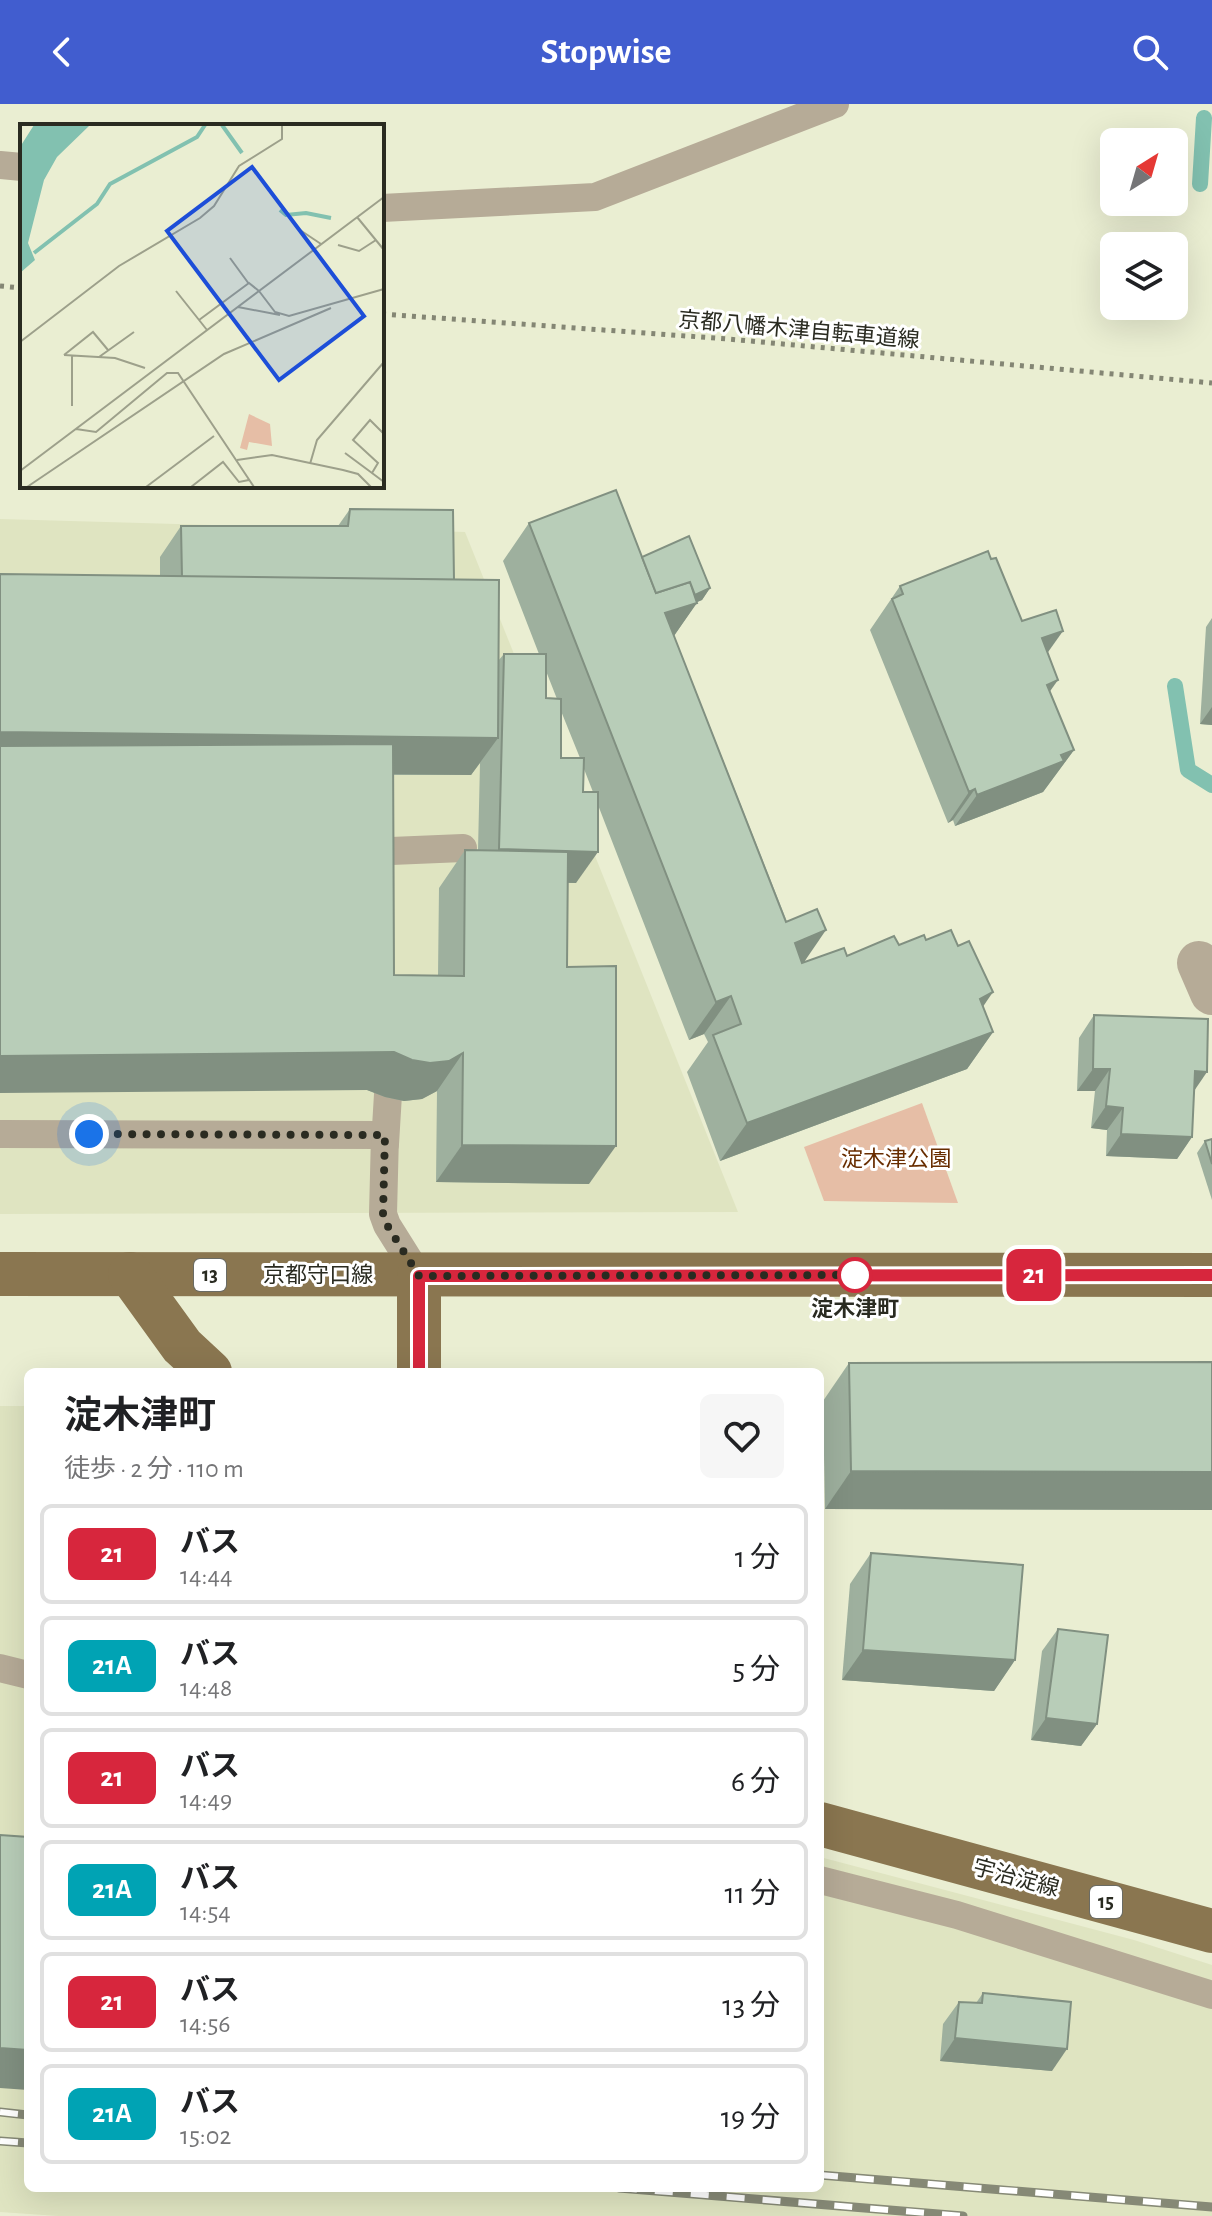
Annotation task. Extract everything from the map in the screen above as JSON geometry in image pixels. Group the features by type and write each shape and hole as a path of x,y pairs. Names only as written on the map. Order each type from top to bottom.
{"main road":[{"name":"京都守口線","path":"0,1274 1212,1275"},
{"path":"130,1274 182,1346 206,1368"},
{"path":"419,1276 419,1368"},
{"name":"宇治淀線","path":"824,1825 1212,1931"}],"lane":[{"path":"384,208 595,197 835,104"},
{"path":"0,165 20,167"},
{"path":"390,821 391,880"},
{"path":"391,851 463,848"},
{"path":"385,1144 392,1028"},
{"path":"0,1134 385,1135 383,1214 419,1276"},
{"path":"0,1668 24,1674"},
{"path":"824,1881 957,1915 1212,1995"}],"path":[{"path":"0,286 20,288"},
{"name":"京都八幡木津自転車道線","path":"384,314 728,339 1212,383"}],"shaded area":[{"path":"0,519 465,532 738,1212 0,1214"},
{"path":"0,1406 24,1406 24,2192 824,2192 824,1858 1134,1940 1212,1965 1212,2216 58,2216 0,2212"}],"green space":[{"name":"淀木津公園","path":"922,1103 958,1203 824,1201 804,1147"}],"building":[{"path":"616,490 656,593 690,582 697,603 665,613 786,922 817,909 826,930 795,943 802,963 844,948 847,956 894,936 899,945 924,935 926,940 951,930 958,946 969,941 993,992 980,999 993,1032 747,1123 713,1035 741,1024 731,996 716,1002 529,523"},
{"path":"350,509 453,510 454,580 182,577 181,526 348,526"},
{"path":"689,536 710,588 695,595 690,582 656,593 642,557"},
{"path":"988,551 991,559 996,558 1022,621 1056,610 1063,631 1042,638 1058,680 1047,685 1074,750 1061,755 1064,761 977,795 975,789 969,792 892,599 903,594 900,586"},
{"path":"0,574 499,580 498,738 0,732"},
{"path":"504,654 546,654 546,698 561,699 561,758 584,758 583,792 598,792 598,852 499,849"},
{"path":"393,744 394,975 464,976 465,850 568,852 567,967 616,966 616,1146 462,1145 463,1053 449,1061 430,1063 394,1052 0,1056 0,746"},
{"path":"1094,1015 1208,1019 1207,1072 1195,1071 1192,1137 1121,1134 1123,1108 1106,1106 1110,1069 1093,1069"},
{"path":"1212,1139 1212,1164 1205,1141"},
{"path":"1212,1362 1212,1472 851,1471 849,1363"},
{"path":"871,1553 1023,1565 1015,1660 863,1650"},
{"path":"1058,1629 1108,1635 1097,1724 1046,1718"},
{"path":"0,1835 24,1837 24,2050 0,2048"},
{"path":"983,1993 1071,2002 1067,2049 955,2038 959,2002 982,2003"}],"waterway":[{"path":"1200,184 1204,118"},
{"path":"1175,686 1188,770 1212,785"}],"railway":[{"path":"0,2112 24,2115"},
{"path":"0,2141 24,2143"},
{"path":"824,2175 1212,2207"},
{"path":"668,2192 963,2216"}],"bus line":[{"name":"21","path":"419,1368 419,1276 1212,1275"}],"place":[{"name":"淀木津町","path":"855,1275"}],"route":[{"path":"89,1134 385,1135 383,1214 419,1276 863,1275 855,1275"}]}
